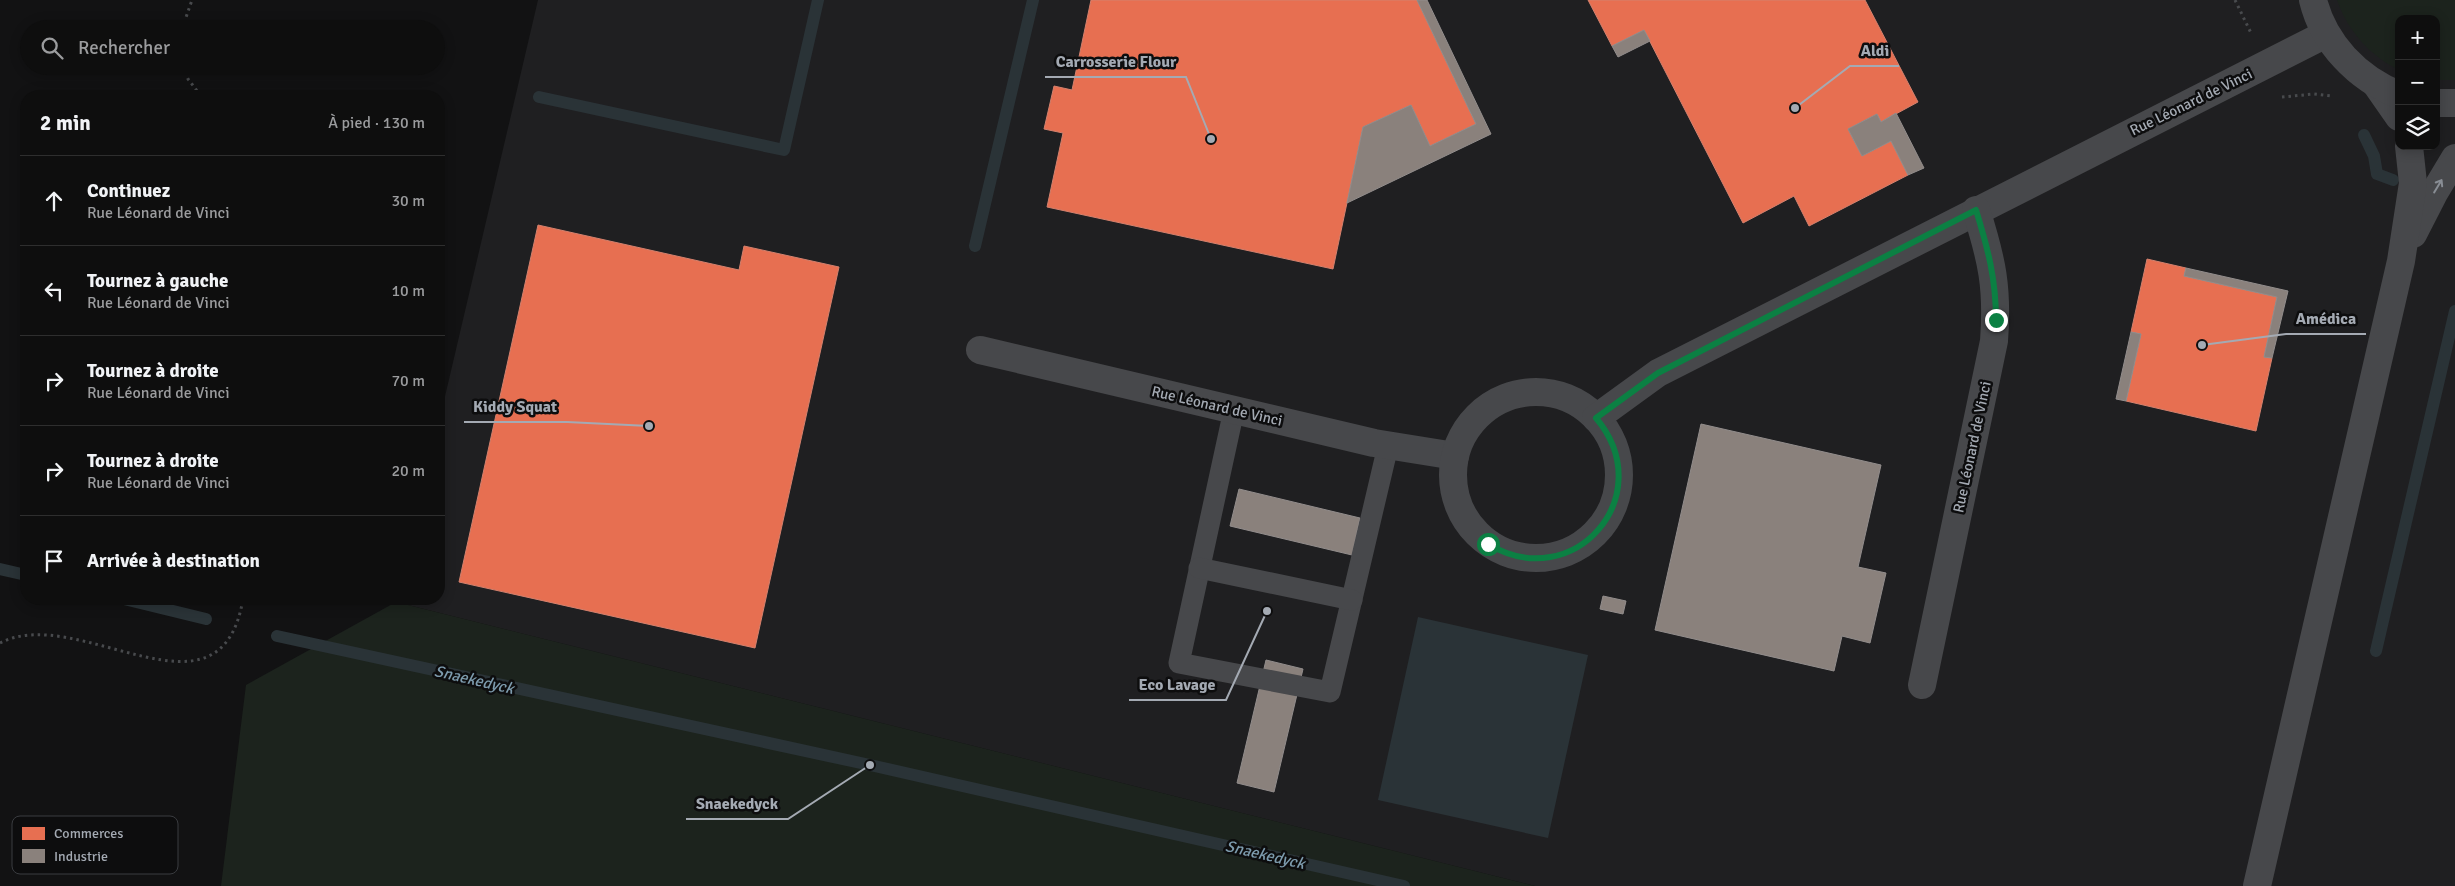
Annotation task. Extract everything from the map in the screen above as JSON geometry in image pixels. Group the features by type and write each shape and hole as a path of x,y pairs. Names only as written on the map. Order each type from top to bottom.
{"street":[{"path":"2313,0 2326,34 2348,62 2387,89 2395,108"},
{"name":"Rue Léonard de Vinci","path":"1596,418 1658,373 2326,34"},
{"path":"2440,103 2455,103"},
{"path":"2257,886 2401,261 2413,183 2409,150"},
{"path":"2401,261 2420,220 2455,158"},
{"name":"Rue Léonard de Vinci","path":"1922,684 1994,341 1996,286 1989,250 1976,210"},
{"name":"Rue Léonard de Vinci","path":"980,350 1388,446 1455,456"},
{"path":"1535,392 1560,396 1583,407 1596,418 1612,440 1617,457 1619,484 1615,502 1602,526 1589,539 1558,556 1540,559 1522,558 1504,553 1481,538 1464,518 1456,501 1452,474 1460,440 1475,419 1487,408 1509,396 1535,392"}],"lane":[{"path":"1234,410 1179,663 1330,692 1388,446"},
{"path":"1200,568 1352,600"}],"path":[{"path":"185,20 192,0"},
{"path":"2235,0 2282,98 2314,94 2336,98"},
{"path":"186,75 196,90"},
{"path":"0,643 20,635 58,636 76,638 165,661 192,662 214,654 230,637 242,605"}],"shaded area":[{"path":"538,0 2455,0 2455,886 1535,886 408,605 445,605 445,396"},
{"path":"2337,0 2455,0 2455,80 2440,80 2440,15 2395,15 2395,68 2378,57 2361,41 2347,22"},
{"path":"391,605 408,605 1535,886 221,886 246,685"},
{"path":"1418,617 1588,655 1548,838 1378,800"}],"building: Commerces":[{"path":"1091,0 1417,0 1476,124 1430,146 1411,105 1363,127 1333,269 1047,207 1063,133 1044,129 1054,86 1072,90"},
{"path":"1588,0 1865,0 1918,102 1881,122 1877,114 1848,129 1862,156 1891,141 1908,175 1809,226 1794,196 1743,223 1644,30 1612,46"},
{"path":"538,225 739,270 744,246 839,267 755,648 459,582"},
{"path":"2147,259 2186,268 2184,276 2277,297 2264,357 2272,358 2256,431 2126,401 2141,334 2131,332"}],"building: Industrie":[{"path":"1417,0 1427,0 1491,134 1347,203 1363,127 1411,105 1430,146 1476,124"},
{"path":"1644,30 1650,41 1618,57 1612,46"},
{"path":"1896,113 1924,168 1908,175 1891,141 1862,156 1848,129 1877,114 1881,122"},
{"path":"2186,268 2288,291 2272,358 2264,357 2277,297 2184,276"},
{"path":"2131,332 2141,334 2126,401 2116,399"},
{"path":"1701,424 1881,465 1858,567 1886,573 1870,643 1842,636 1834,671 1655,630"},
{"path":"1239,489 1360,518 1352,555 1230,526"},
{"path":"1603,596 1626,601 1623,614 1600,609"},
{"path":"1266,660 1303,669 1274,792 1237,783"}],"waterway":[{"path":"539,97 784,150 818,0"},
{"path":"975,246 1033,0"},
{"path":"2364,135 2374,156 2377,174 2393,180"},
{"path":"2376,651 2455,311"},
{"name":"Snaekedyck","path":"0,569 20,574"},
{"name":"Snaekedyck","path":"149,605 206,619"},
{"name":"Snaekedyck","path":"277,636 870,765 1404,886"}],"place":[{"name":"Aldi","path":"1795,108"},
{"name":"Carrosserie Flour","path":"1211,139"},
{"name":"Amédica","path":"2202,345"},
{"name":"Kiddy Squat","path":"649,426"},
{"name":"Eco Lavage","path":"1267,611"},
{"name":"Snaekedyck","path":"870,765"}],"route":[{"path":"1488,544 1504,553 1531,559 1558,556 1582,544 1596,533 1612,510 1619,484 1619,466 1615,448 1602,424 1596,418 1645,380 1976,210 1993,268 1996,286 1996,320"}]}
